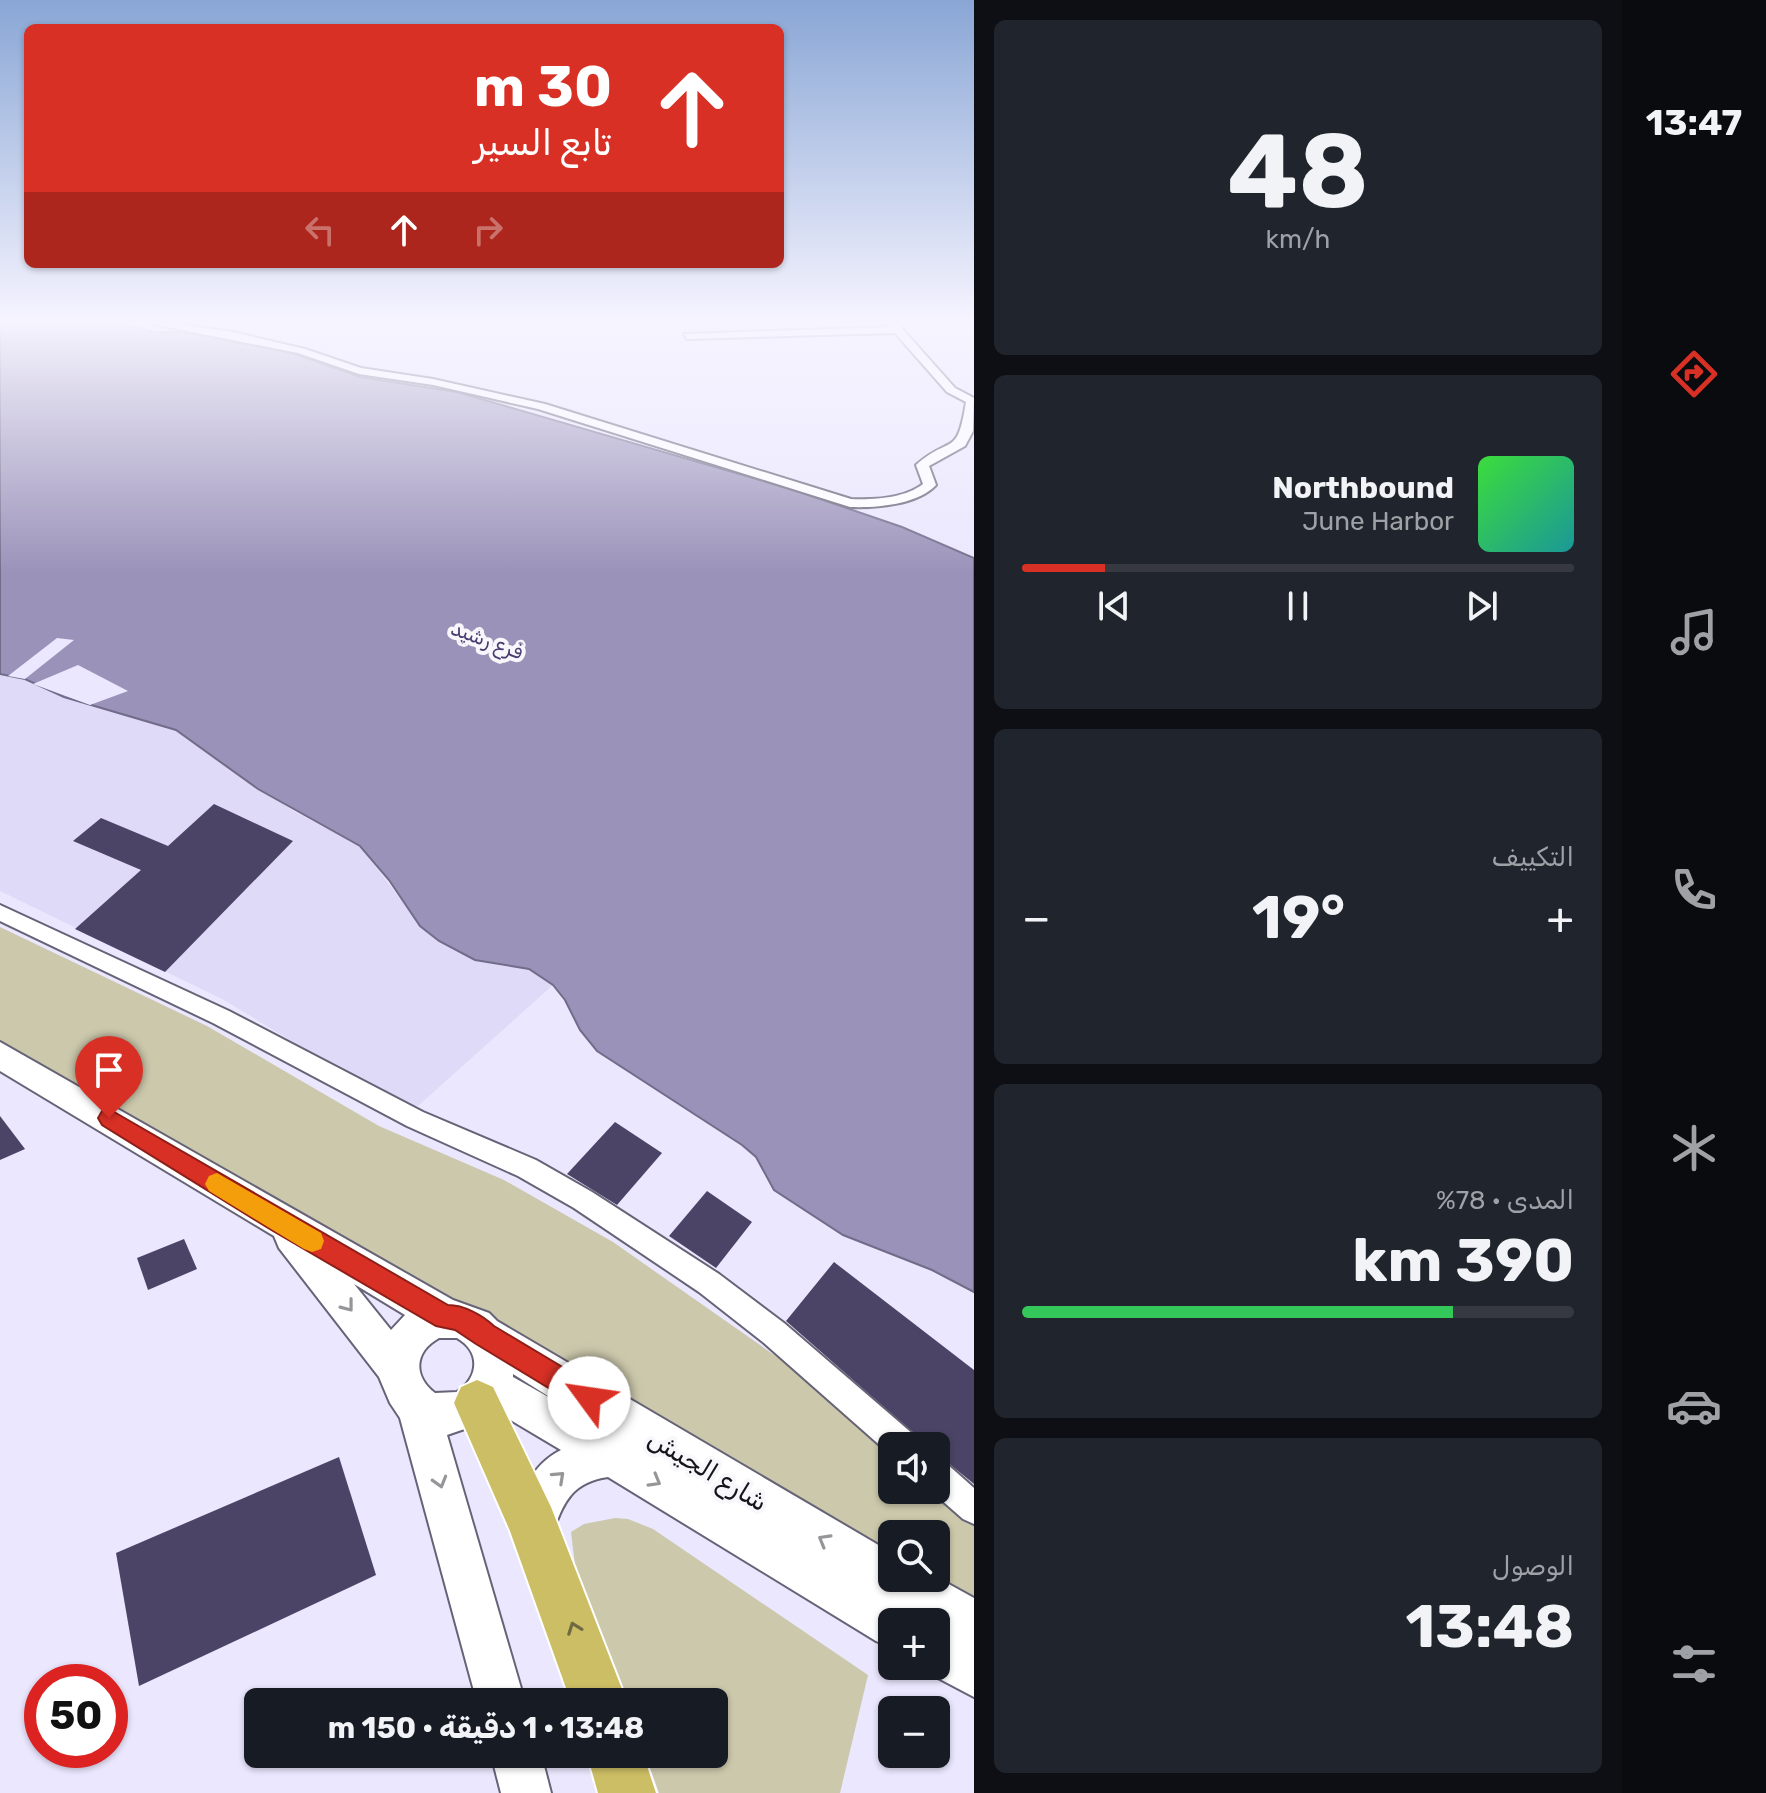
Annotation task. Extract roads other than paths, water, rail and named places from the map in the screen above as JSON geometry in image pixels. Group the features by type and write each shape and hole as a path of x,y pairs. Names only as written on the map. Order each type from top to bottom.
{"highway":[{"path":"484,1395 594,1688"},
{"path":"619,1768 627,1793"}],"main road":[{"path":"0,1055 282,1223 445,1317 467,1321 485,1335 495,1359 484,1395 463,1412 448,1415 432,1414 407,1397 399,1383 397,1368 406,1339 430,1320 445,1317"},
{"path":"282,1223 397,1368"},
{"name":"شارع الجيش","path":"485,1335 878,1570"},
{"name":"شارع الجيش","path":"484,1395 609,1456 878,1617"},
{"path":"418,1407 497,1688"},
{"path":"533,1525 537,1507 554,1479 579,1461 609,1456"},
{"name":"شارع الجيش","path":"918,1592 974,1623"},
{"path":"950,1659 974,1673"},
{"path":"520,1768 526,1793"}],"street":[{"path":"537,407 858,505 921,492 930,485 922,465 961,443 967,431 971,407"},
{"path":"0,912 221,1017 415,1119 527,1168 583,1200 720,1291 774,1333 887,1432"},
{"path":"950,1487 974,1508"}],"water":[{"name":"فرع رشيد","path":"0,407 507,407 794,490 902,527 974,558 974,1292 932,1270 843,1235 774,1190 756,1157 742,1145 597,1051 580,1030 565,1000 553,985 529,969 475,960 439,941 420,926 389,880 360,846 258,789 176,730 64,697 25,679 0,674"}]}
